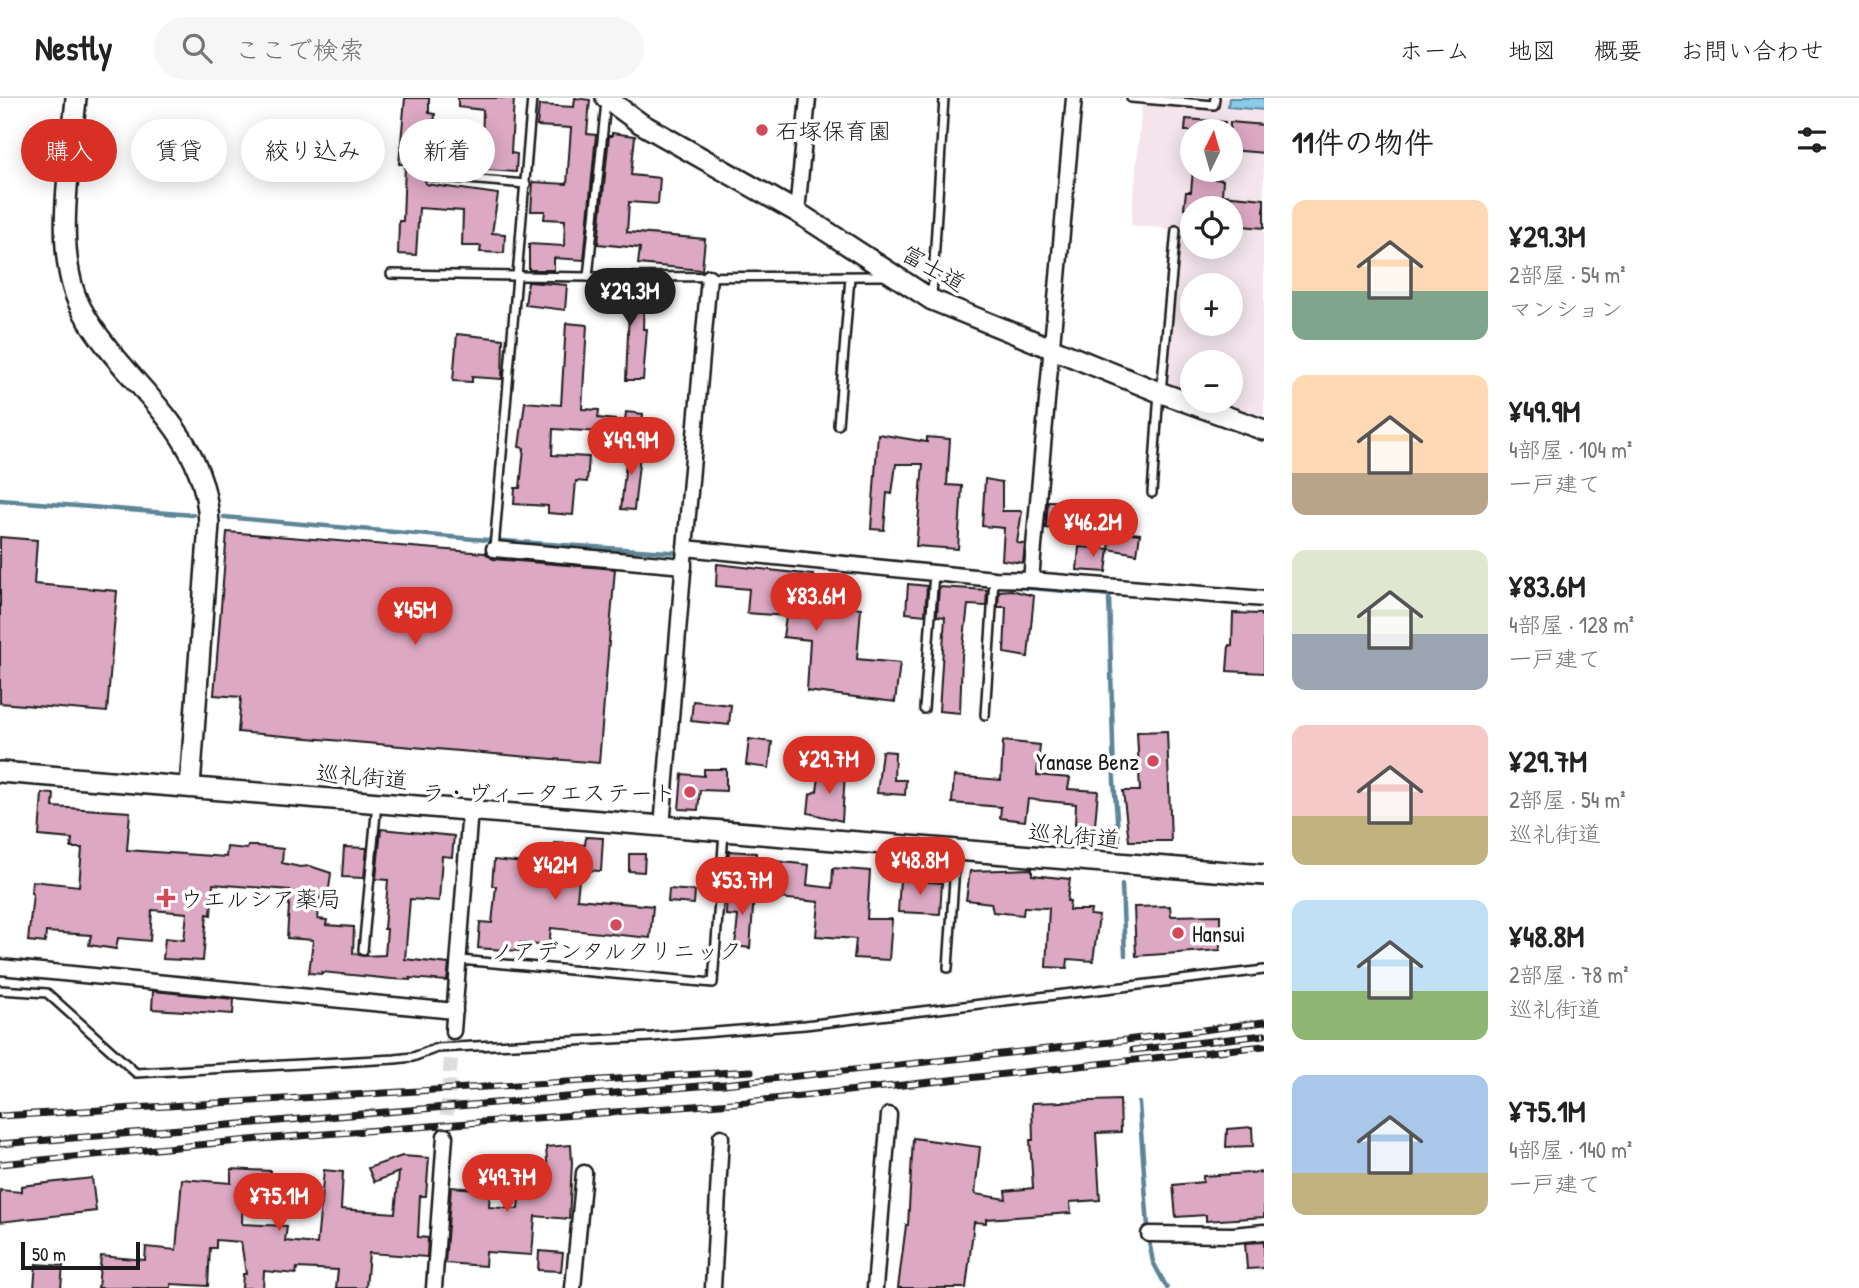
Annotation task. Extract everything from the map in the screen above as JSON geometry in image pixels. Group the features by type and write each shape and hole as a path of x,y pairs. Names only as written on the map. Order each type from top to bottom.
{"street":[{"path":"76,98 65,223 66,255 71,280 81,308 103,340 177,431 195,459 205,483 209,524 190,787"},
{"name":"富士道","path":"606,98 640,123 797,212 932,300 1160,392 1264,430"},
{"path":"797,212 808,98"},
{"path":"1031,580 1074,98"},
{"path":"662,827 709,277"},
{"path":"685,548 994,579 1264,599"},
{"path":"494,549 684,566"},
{"name":"巡礼街道","path":"0,772 1264,876"},
{"path":"453,1031 470,809"},
{"path":"0,967 455,1010"},
{"path":"876,1288 889,1115"},
{"path":"434,1288 445,1136"},
{"path":"713,1288 721,1137"},
{"path":"573,1288 584,1173"},
{"path":"1149,1234 1233,1235 1264,1232"}],"lane":[{"path":"494,549 532,98"},
{"path":"588,277 606,98"},
{"path":"932,300 944,98"},
{"path":"1131,98 1214,105 1214,98"},
{"path":"495,181 526,184"},
{"path":"1152,493 1176,230"},
{"path":"391,274 588,277 896,276"},
{"path":"838,425 850,277"},
{"path":"924,709 934,572"},
{"path":"985,715 994,579"},
{"path":"363,950 377,802"},
{"path":"460,960 713,983 724,831"},
{"path":"948,968 957,850"},
{"path":"0,990 47,993 136,1073 395,1059 413,1057 437,1048 652,1037 805,1025 1264,970"}],"shaded area":[{"path":"1218,98 1264,98 1264,415 1243,412 1243,350 1180,350 1180,388 1157,379 1169,229 1131,225 1142,102 1217,108"}],"water":[{"path":"1229,98 1264,98 1264,110 1228,107"}],"building":[{"path":"405,98 429,98 429,113 435,114 435,119 403,119"},
{"path":"458,98 514,98 511,153 517,154 516,172 495,171 495,119 483,119 483,110 458,107"},
{"path":"575,98 590,100 587,134 596,135 584,260 554,258 554,270 529,270 529,244 564,246 565,220 544,219 545,211 531,211 533,182 567,184 571,128 537,126 539,105 574,107"},
{"path":"1243,123 1264,125 1264,153 1243,151"},
{"path":"612,133 635,136 631,175 660,178 658,204 629,202 627,232 705,239 702,270 638,264 640,248 598,244 609,136 612,136"},
{"path":"404,182 426,182 498,194 492,233 505,234 504,253 480,252 481,246 462,246 463,211 419,208 416,255 398,254 399,221 403,221"},
{"path":"1192,182 1223,182 1222,195 1232,196 1186,196 1186,192 1191,192"},
{"path":"1243,197 1264,199 1264,228 1243,226"},
{"path":"528,282 567,285 565,310 525,305"},
{"path":"630,288 644,288 643,329 647,329 643,380 626,380 629,309 595,307 596,293 630,295"},
{"path":"566,323 587,325 582,409 599,410 598,418 625,421 626,412 643,414 640,439 618,436 618,433 553,429 552,455 589,457 587,482 576,481 573,515 548,513 548,506 514,504 515,488 520,488 524,448 519,447 525,402 561,405"},
{"path":"457,334 503,339 502,379 472,377 472,382 453,381"},
{"path":"878,434 927,442 927,437 950,439 947,485 962,486 958,549 916,546 923,464 896,464 892,494 887,493 884,530 871,529"},
{"path":"628,444 641,445 634,510 621,509"},
{"path":"985,479 1002,482 1002,511 1022,511 1017,543 1025,544 1023,563 1002,560 1004,528 982,526"},
{"path":"1048,501 1080,502 1076,531 1046,528"},
{"path":"1111,531 1140,534 1137,554 1109,549"},
{"path":"227,532 485,553 493,559 615,569 599,763 238,732 241,697 214,695"},
{"path":"0,537 37,540 34,584 117,591 107,712 0,703"},
{"path":"1079,547 1109,549 1106,572 1077,570"},
{"path":"717,564 813,575 809,604 861,608 857,659 900,663 895,702 807,691 810,640 783,637 786,616 747,613 749,589 716,586"},
{"path":"908,584 927,586 925,615 906,613"},
{"path":"939,587 987,590 986,606 968,605 962,656 960,713 939,711 945,617 937,616"},
{"path":"1011,590 1034,596 1028,657 1004,653 1006,607 998,607 999,591"},
{"path":"1233,613 1261,614 1264,617 1264,673 1227,671 1229,645 1232,646"},
{"path":"693,701 731,705 729,725 691,721"},
{"name":"Yanase Benz","path":"1167,731 1171,841 1129,841 1123,791 1140,791 1137,732"},
{"path":"749,739 772,742 769,768 746,765"},
{"path":"1003,741 1040,745 1037,775 1070,778 1068,789 1098,791 1095,825 1075,824 1076,804 1028,799 1025,821 1000,818 1001,807 952,803 954,776 1001,780"},
{"path":"882,751 895,752 894,780 906,780 905,795 877,793"},
{"path":"704,769 726,769 726,791 700,790 698,810 679,809 682,774 704,776"},
{"path":"820,771 845,773 842,821 808,813 810,794 817,791"},
{"path":"42,793 54,794 53,807 130,812 127,850 226,857 227,847 247,849 248,846 257,846 283,849 282,863 310,866 331,873 329,889 320,898 318,919 327,920 326,925 354,927 353,953 363,956 385,955 388,880 376,879 381,829 454,836 452,857 442,856 439,901 410,899 405,959 449,964 447,981 309,973 313,940 287,938 290,890 213,884 203,961 163,959 165,938 184,940 187,913 152,910 150,941 118,938 116,949 89,945 91,935 46,932 45,943 28,941 32,881 79,886 82,848 71,848 72,839 39,836"},
{"path":"586,837 603,838 601,871 580,870 577,899 653,906 650,938 551,928 549,946 520,943 519,951 478,948 480,922 492,923 496,886 492,886 494,860 553,866 555,843 585,845"},
{"path":"344,847 367,848 364,878 342,877"},
{"path":"729,851 756,853 755,871 727,869"},
{"path":"629,854 645,854 644,872 629,871"},
{"path":"757,859 809,865 807,885 832,888 833,868 870,871 867,919 892,919 889,960 854,958 856,939 816,936 819,902 754,898"},
{"path":"1032,869 1032,875 1070,879 1067,901 1070,901 1069,910 1091,910 1090,915 1099,916 1093,961 1068,959 1067,968 1046,967 1049,908 1024,907 1023,915 993,912 991,903 966,900 970,871"},
{"path":"900,880 942,883 940,914 898,912"},
{"path":"669,889 695,891 694,904 668,902"},
{"path":"727,893 754,895 750,948 735,946 738,916 726,915"},
{"name":"Hansui","path":"1170,906 1171,916 1220,915 1220,950 1136,956 1134,907"},
{"path":"153,991 234,999 233,1014 152,1009"},
{"path":"1120,1100 1121,1132 1096,1133 1100,1200 1070,1202 1071,1213 986,1219 986,1223 974,1222 966,1288 898,1288 908,1225 913,1138 980,1147 975,1194 1006,1199 1005,1191 1033,1188 1030,1140 1033,1140 1032,1103"},
{"path":"1252,1127 1253,1146 1226,1147 1227,1129"},
{"path":"571,1145 569,1219 535,1216 532,1255 486,1252 485,1266 445,1263 451,1187 490,1190 489,1207 518,1209 520,1183 542,1184 543,1174 548,1174 546,1147"},
{"path":"402,1156 429,1158 426,1196 420,1196 418,1237 428,1238 427,1257 369,1253 366,1288 336,1288 338,1270 297,1268 296,1274 264,1271 263,1288 242,1288 243,1274 246,1274 241,1242 216,1240 216,1248 210,1248 208,1286 171,1284 171,1288 98,1288 101,1256 145,1260 146,1247 176,1250 182,1179 231,1183 231,1169 271,1171 271,1192 243,1190 242,1224 287,1226 285,1241 317,1244 324,1170 343,1172 341,1209 395,1213 399,1172 374,1182 368,1168"},
{"path":"1264,1172 1264,1217 1206,1221 1206,1215 1176,1217 1173,1185 1203,1182 1203,1176"},
{"path":"92,1178 96,1211 0,1222 0,1190 21,1192 21,1186"},
{"path":"1264,1242 1264,1268 1247,1269 1245,1243"},
{"path":"539,1251 563,1253 561,1271 538,1270"},
{"path":"36,1264 63,1266 61,1288 34,1288"}],"waterway":[{"path":"0,500 193,515"},
{"path":"224,517 474,539 683,553"},
{"path":"1019,587 1109,595 1114,781 1119,843"},
{"path":"1122,885 1125,955"},
{"path":"1139,1103 1149,1241 1153,1262 1167,1288"}],"tunnel":[{"path":"445,1136 453,1031"}],"railway":[{"path":"0,1144 724,1084 1111,1042 1264,1022"},
{"path":"1133,1050 1264,1035"},
{"path":"0,1164 260,1139 746,1102 1264,1046"},
{"path":"0,1116 751,1071"}],"place":[{"name":"石塚保育園","path":"762,130"},
{"name":"Yanase Benz","path":"1153,761"},
{"name":"ラ・ヴィータエステート","path":"690,792"},
{"name":"ウエルシア薬局","path":"166,898"},
{"name":"ノアデンタルクリニック","path":"616,925"},
{"name":"Hansui","path":"1178,933"}]}
